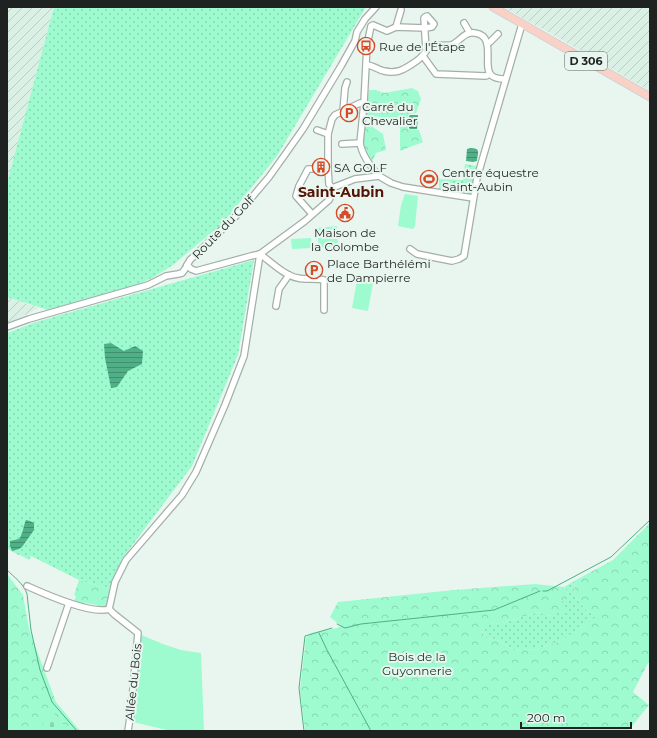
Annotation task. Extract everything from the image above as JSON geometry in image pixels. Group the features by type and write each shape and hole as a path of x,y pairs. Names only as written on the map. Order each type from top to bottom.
{"main road":[{"name":"D 306","path":"493,7 650,97"}],"street":[{"name":"Route du Golf","path":"7,328 29,319 148,285 166,276 182,273 190,260 237,215 269,177 303,129 355,41 357,32 368,14 376,7"},
{"path":"396,27 401,10"},
{"path":"464,23 470,33"},
{"path":"362,24 370,30"},
{"path":"410,250 417,254 452,261 464,256 473,198 484,154 522,24"},
{"path":"473,198 403,187 391,183 379,176 368,163 361,149 360,143 367,45 371,26 373,25 387,31 396,27 425,28 424,53 436,74 486,76 490,74"},
{"path":"366,65 370,65 384,71 401,70 408,67 432,45 450,45 465,34 473,32 482,36 487,44 490,74 495,77 506,79"},
{"path":"487,44 498,34"},
{"path":"343,111 347,82"},
{"path":"187,265 196,271 260,254 329,200 332,188 329,184 328,134 333,117 343,111 364,103"},
{"path":"317,130 328,134"},
{"path":"342,144 360,143"},
{"path":"312,214 296,196 299,186 308,169 328,169"},
{"path":"332,188 355,179 379,176"},
{"path":"260,254 288,275 298,278 324,280 324,310"},
{"path":"27,586 69,603 102,610 109,609 115,582 126,560 182,495 196,472 225,405 244,356 260,254"},
{"path":"276,306 280,289 288,275"},
{"path":"47,668 69,603"},
{"name":"Allée du Bois","path":"109,609 138,633 128,731"}],"shaded area":[{"path":"7,7 54,7 7,183"},
{"path":"504,7 650,7 650,91 524,19"},
{"path":"410,115 418,115 417,129 409,128"},
{"path":"474,148 478,151 477,161 466,161 467,149"},
{"path":"7,297 39,308 7,324"},
{"path":"111,343 124,351 135,346 143,351 142,364 128,371 117,387 111,388 105,358 104,344"},
{"path":"26,520 34,523 34,530 22,547 12,551 10,541 19,539"}],"green space":[{"path":"54,7 366,7 277,156 223,223 173,265 154,277 137,285 48,310 7,297 7,183"},
{"path":"412,88 418,91 421,99 416,113 409,114 408,116 408,129 419,130 423,142 400,151 400,128 395,118 366,116 369,90 376,90 384,93"},
{"path":"364,121 383,134 386,150 376,153 372,162 363,145"},
{"path":"465,164 477,166 471,194 439,190 439,179 463,180"},
{"path":"405,194 418,196 415,226 413,229 398,226 401,205"},
{"path":"337,226 338,246 319,248 317,228"},
{"path":"311,238 312,248 292,249 291,239"},
{"path":"254,260 238,355 192,466 122,559 112,582 111,589 79,580 31,556 29,560 7,548 7,333 36,322"},
{"path":"357,280 373,283 368,311 352,308"},
{"name":"Bois de la Guyonnerie","path":"650,523 650,663 648,663 633,692 649,705 628,731 305,731 300,690 306,638 311,633 341,626 330,617 338,602 454,590 535,584 564,587 569,595 562,601 563,611 550,616 538,612 502,623 490,624 482,632 486,638 495,639 514,650 537,649 563,640 599,615 587,611 575,596 574,581 613,560"},
{"path":"7,574 23,595 29,629 56,702 80,731 7,731"},
{"path":"79,580 111,589 107,605 104,609 97,608 97,605 84,603 84,605 74,602 76,596 74,595"},
{"path":"574,581 575,596 587,611 600,615 563,640 537,649 514,650 495,639 486,638 482,632 489,624 502,623 538,612 550,616 569,595 564,587"},
{"path":"139,634 181,650 201,653 204,731 171,731 133,722"},
{"path":"52,711 69,731 38,731"}],"waterway":[{"path":"543,591 547,591 611,557 650,520"},
{"path":"7,570 26,590 31,630 40,670 52,702 77,731"},
{"path":"337,624 345,628 361,624 494,610 540,591"},
{"path":"304,731 299,688 305,636 332,628"},
{"path":"319,633 371,731"}],"place":[{"name":"Rue de l'Étape","path":"366,46"},
{"name":"Carré du Chevalier","path":"349,113"},
{"name":"SA GOLF","path":"321,167"},
{"name":"Centre équestre Saint-Aubin","path":"429,179"},
{"name":"Maison de la Colombe","path":"345,213"},
{"name":"Place Barthélémi de Dampierre","path":"314,270"}],"district":[{"name":"Saint-Aubin","path":"341,192"}]}
